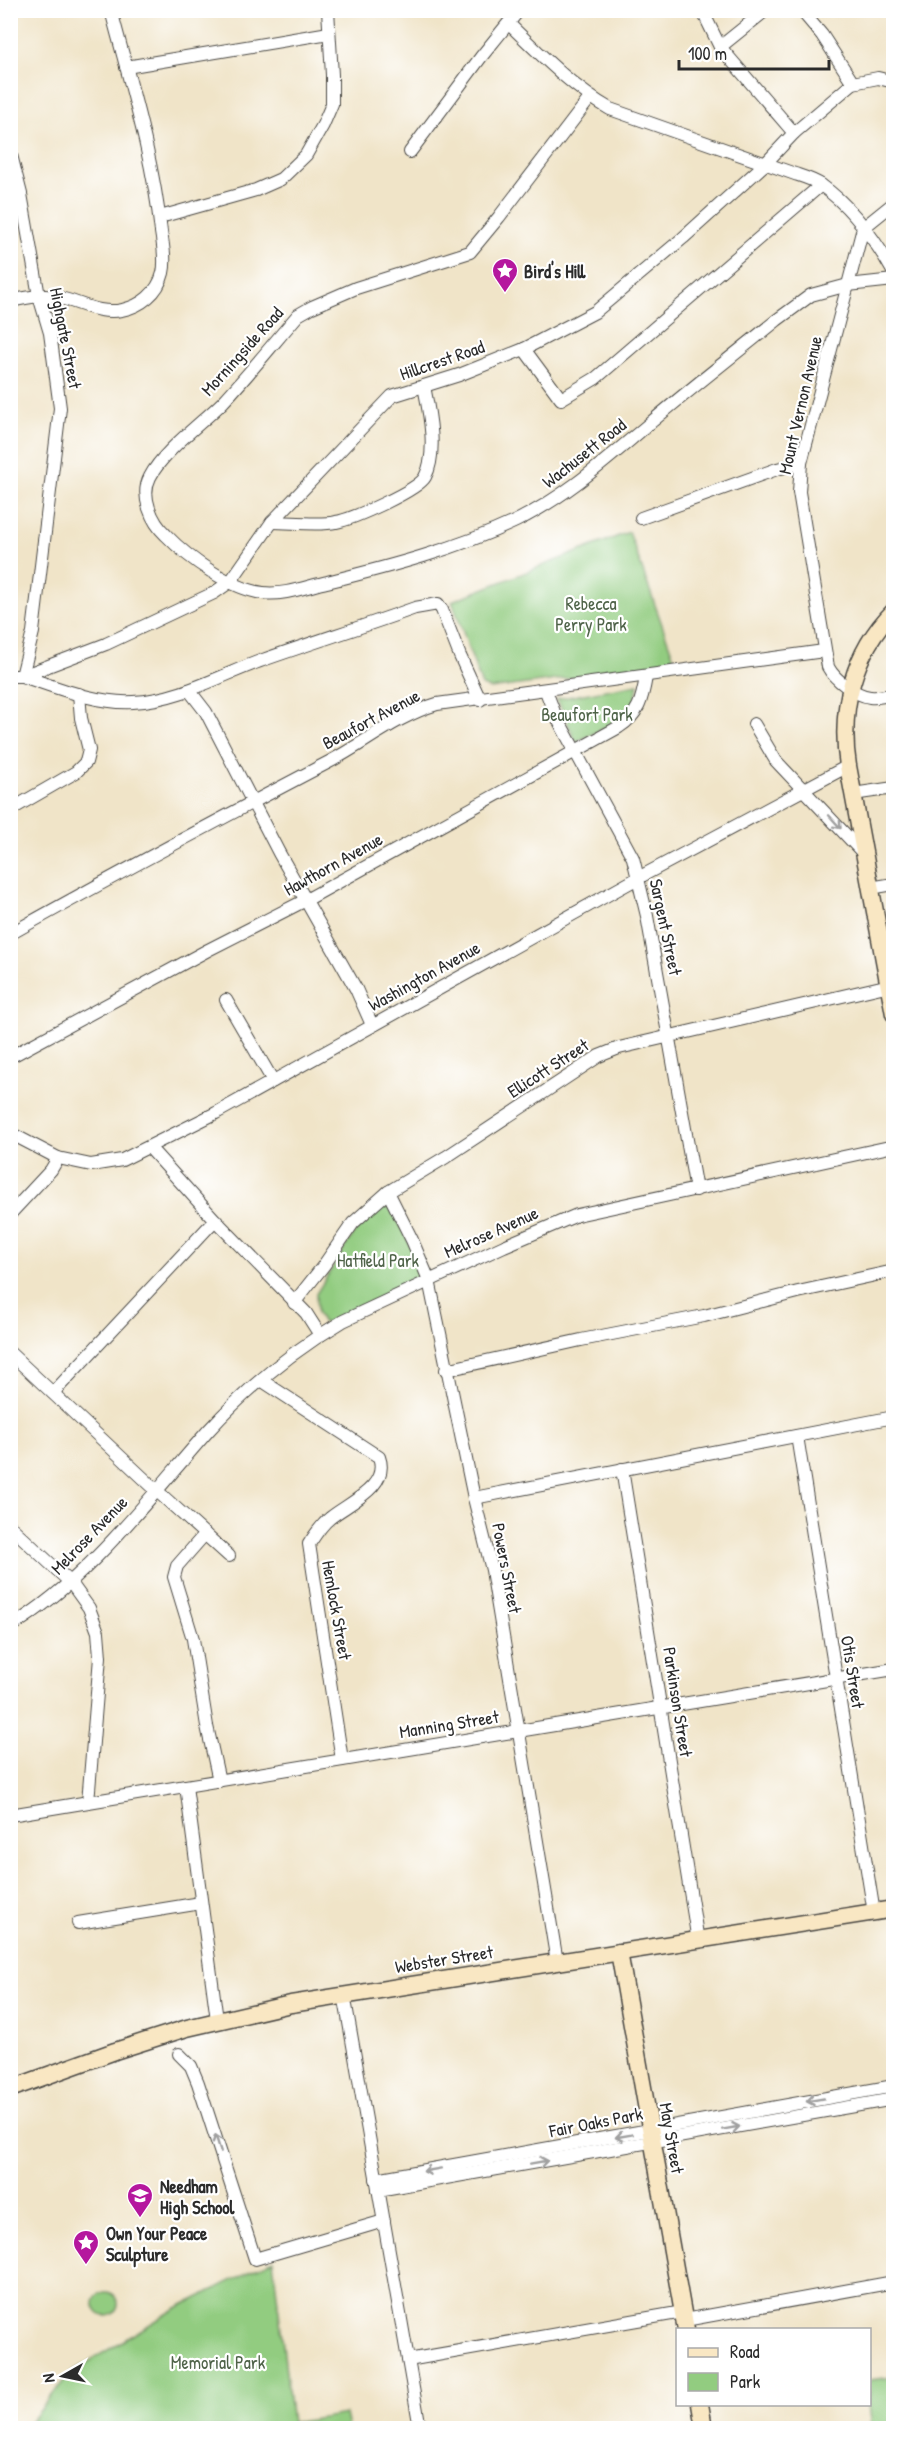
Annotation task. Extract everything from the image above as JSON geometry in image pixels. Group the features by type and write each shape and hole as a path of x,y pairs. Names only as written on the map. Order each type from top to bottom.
{"street":[{"path":"10,301 39,296 56,297 99,310 120,311 141,304 156,290 163,273 164,256 160,217 150,165 111,10"},
{"path":"160,217 256,190 281,179 306,155 332,104 327,10"},
{"path":"410,152 519,10"},
{"path":"702,10 720,47 794,133"},
{"path":"720,47 766,10"},
{"path":"801,10 822,34 854,83 878,78 894,82"},
{"path":"509,24 553,67 590,98 610,109 821,185 875,240 894,273"},
{"path":"126,67 329,33"},
{"name":"Hillcrest Road","path":"14,678 106,644 214,593 231,580 272,522 392,396 524,349 595,312 683,238 765,164 794,133 854,83"},
{"name":"Morningside Road","path":"231,580 203,566 156,526 148,506 147,486 150,476 174,447 222,402 298,315 356,288 470,252 590,98"},
{"name":"Highgate Street","path":"10,151 21,194 39,296 50,333 60,408 33,632 14,678"},
{"path":"524,349 561,399 596,378 821,185"},
{"path":"863,228 894,203"},
{"name":"Mount Vernon Avenue","path":"850,688 832,675 824,651 799,492 801,463 863,228"},
{"name":"Wachusett Road","path":"231,580 249,590 266,594 297,589 388,567 457,546 517,520 561,497 777,320 811,295 848,285 894,280"},
{"path":"272,522 336,523 401,496 423,480 431,455 429,412 424,386"},
{"path":"641,518 777,469 801,463"},
{"path":"14,678 130,703 152,700 189,690 262,661 433,603 438,604 442,610 459,656 480,700"},
{"path":"894,611 866,647 850,688 845,720 848,766 870,888 891,985 894,1014"},
{"name":"Beaufort Avenue","path":"10,934 332,761 419,709 437,704 546,691 824,651"},
{"name":"Hawthorn Avenue","path":"10,1057 306,900 630,720 642,701 646,677"},
{"path":"850,688 869,697 894,694"},
{"path":"189,690 206,712 279,853 356,989 372,1026"},
{"name":"Sargent Street","path":"546,691 574,751 633,858 647,916 696,1190"},
{"path":"10,810 76,772 86,762 89,750 81,718 80,694"},
{"path":"754,724 776,761 792,780 806,790 864,854"},
{"name":"Washington Avenue","path":"10,1133 58,1158 91,1165 122,1160 273,1081 638,878 848,766"},
{"path":"853,794 894,788"},
{"path":"870,888 894,884"},
{"name":"Ellicott Street","path":"294,1303 353,1223 388,1192 446,1157 599,1056 619,1048 891,985"},
{"path":"226,1000 273,1081"},
{"name":"Melrose Avenue","path":"10,1627 71,1583 243,1395 320,1335 343,1321 566,1219 894,1146"},
{"path":"149,1147 215,1220 306,1313 320,1335"},
{"path":"10,1214 51,1170 58,1158"},
{"name":"Powers Street","path":"388,1192 429,1280 446,1370 492,1570 557,1962"},
{"path":"53,1393 215,1220"},
{"path":"446,1370 581,1340 704,1317 798,1292 894,1271"},
{"path":"10,1353 229,1556"},
{"name":"Hemlock Street","path":"261,1380 379,1457 382,1465 378,1478 361,1498 329,1518 309,1544 342,1760"},
{"path":"474,1498 894,1417"},
{"name":"Otis Street","path":"797,1436 874,1912"},
{"name":"Parkinson Street","path":"622,1469 698,1941"},
{"path":"10,1526 71,1583 89,1608 98,1632 100,1657 88,1802"},
{"path":"206,1534 177,1566 174,1577 193,1639 207,1726 219,1780"},
{"name":"Manning Street","path":"10,1815 894,1669"},
{"path":"186,1786 218,2020"},
{"path":"78,1923 201,1903"},
{"name":"Webster Street","path":"11,2086 218,2020 344,1995 894,1910"},
{"name":"May Street","path":"619,1952 685,2321"},
{"path":"344,1995 420,2428"},
{"path":"179,2054 191,2066 198,2083 255,2259 384,2221"},
{"name":"Fair Oaks Park","path":"652,2136 856,2092 894,2086"},
{"path":"856,2092 858,2106"},
{"name":"Fair Oaks Park","path":"377,2185 652,2136 894,2099"},
{"path":"408,2360 685,2321 894,2282"},
{"path":"700,2406 704,2428"}],"green space":[{"name":"Rebecca Perry Park","path":"629,532 676,664 490,689 482,686 452,601"},
{"name":"Beaufort Park","path":"638,684 634,710 617,722 576,742 557,699"},
{"name":"Hatfield Park","path":"383,1207 392,1209 411,1246 417,1265 415,1282 332,1323 323,1323 317,1313 316,1294 354,1233 372,1214"},
{"name":"Memorial Park","path":"273,2260 292,2423 345,2414 348,2428 26,2428 70,2373 175,2309"},
{"path":"106,2292 111,2293 117,2299 117,2309 111,2315 106,2316 101,2315 95,2309 94,2304 95,2299 101,2293"},
{"path":"893,2377 893,2428 872,2428 869,2406 871,2406 871,2380"}],"place":[{"name":"Bird's Hill","path":"505,294"},
{"name":"Needham High School","path":"140,2219"},
{"name":"Own Your Peace Sculpture","path":"86,2266"}]}
